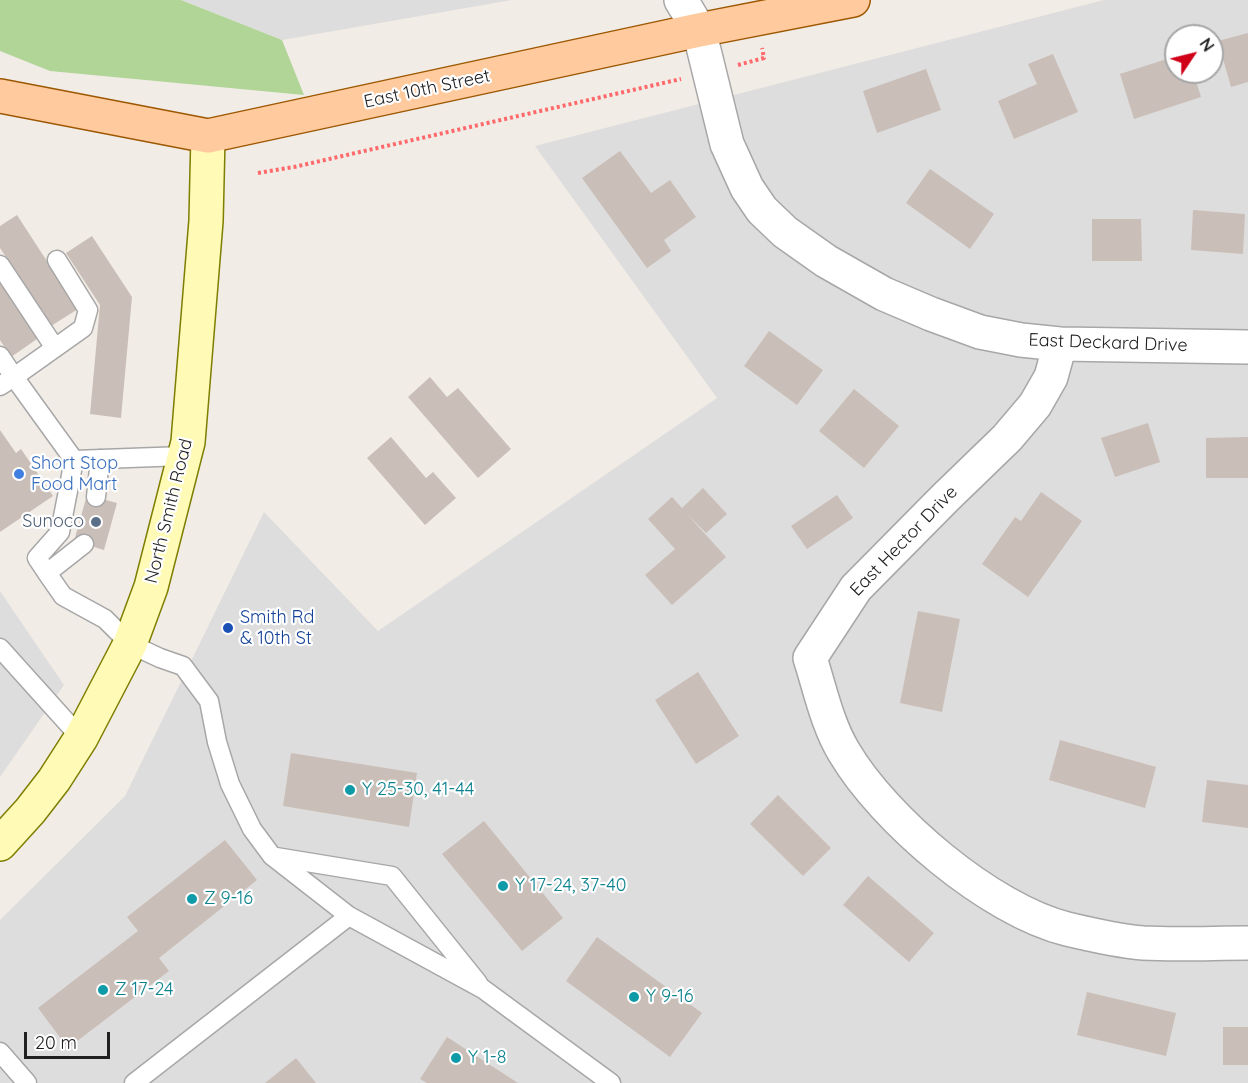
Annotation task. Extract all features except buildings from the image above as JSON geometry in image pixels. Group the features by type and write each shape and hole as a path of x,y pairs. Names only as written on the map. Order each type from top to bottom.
{"main road":[{"name":"East 10th Street","path":"0,96 208,136 703,15 853,0"},
{"name":"North Smith Road","path":"0,844 30,812 81,738 130,644 151,587 188,442 206,222 208,136"}],"street":[{"name":"East Deckard Drive","path":"681,0 703,15 728,144 747,188 762,210 785,232 826,261 874,288 931,314 980,332 1021,340 1060,344 1248,347"},
{"name":"East Hector Drive","path":"1060,344 1051,377 1028,413 1006,438 856,588 810,658 833,730 843,751 873,794 923,844 989,893 1018,910 1065,929 1115,939 1143,943 1248,943"}],"lane":[{"path":"7,381 84,328 88,310 57,260"},
{"path":"0,265 55,348"},
{"path":"0,356 7,381 74,460"},
{"path":"74,460 184,456"},
{"path":"96,497 100,459"},
{"path":"74,460 60,532 37,558 63,596 105,619 130,644 183,666 209,702 217,742 230,784 252,829 272,856 349,916 483,989 611,1083"},
{"path":"47,573 84,544"},
{"path":"0,648 81,738"},
{"path":"272,856 392,876 483,989"},
{"path":"134,1083 154,1077 349,916"},
{"path":"0,1052 27,1083"}],"path":[{"path":"742,64 764,58 762,50"},
{"path":"258,173 294,167 686,78"}],"shaded area":[{"path":"181,0 512,0 282,40"},
{"path":"1104,0 1248,0 1248,1083 0,1083 0,920 125,796 264,512 378,631 717,398 535,146"},
{"path":"0,591 64,685 0,777"}],"green space":[{"path":"0,0 181,0 282,40 304,95 50,71 0,51"}],"place":[{"name":"Short Stop Food Mart","path":"19,474"},
{"name":"Sunoco","path":"96,522"},
{"name":"Smith Rd & 10th St","path":"228,628"},
{"name":"Y 25-30, 41-44","path":"350,790"},
{"name":"Y 17-24, 37-40","path":"503,886"},
{"name":"Z 9-16","path":"192,899"},
{"name":"Z 17-24","path":"103,990"},
{"name":"Y 9-16","path":"634,997"},
{"name":"Y 1-8","path":"456,1058"}]}
